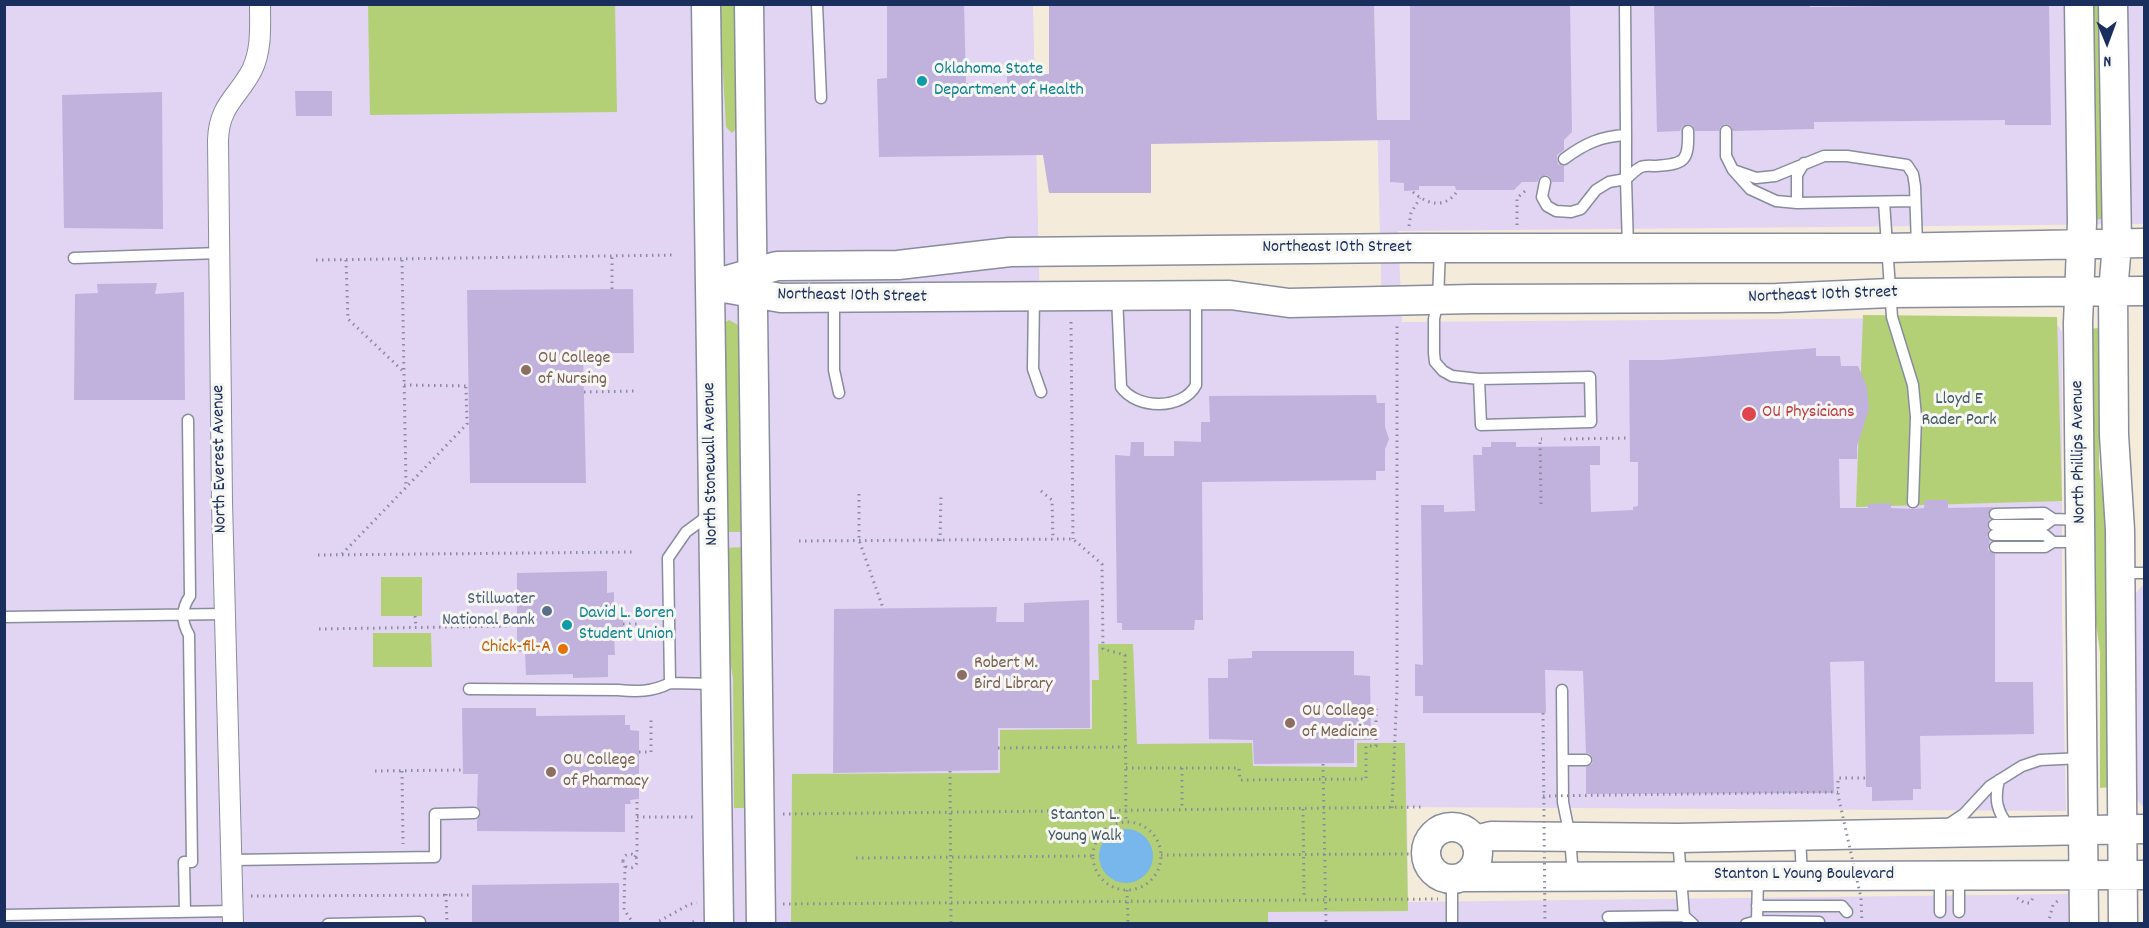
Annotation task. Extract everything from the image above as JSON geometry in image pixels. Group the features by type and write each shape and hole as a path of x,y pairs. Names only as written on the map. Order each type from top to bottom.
{"main road":[{"name":"North Stonewall Avenue","path":"706,4 715,684 709,922"},
{"path":"749,4 752,283 768,913"},
{"name":"North Phillips Avenue","path":"2078,899 2083,830 2082,758 2067,530 2081,244 2079,4"},
{"name":"North Phillips Avenue","path":"2113,4 2117,244 2113,292 2114,435 2132,573 2133,829 2128,893"},
{"name":"Northeast 10th Street","path":"752,283 777,266 898,265 1010,252 1440,248 1886,248 2145,243"},
{"name":"Northeast 10th Street","path":"710,285 752,283 781,298 1230,295 1289,303 1777,298 1890,293 2145,291"},
{"path":"1452,827 1466,831 1475,840 1478,858 1472,870 1451,885 1428,865 1426,852 1430,838 1438,831 1452,827"},
{"path":"1475,840 1491,836 1800,837 2133,829"},
{"name":"Stanton L Young Boulevard","path":"1451,885 1573,876 1802,875 1949,877 2078,899 2128,893"}],"street":[{"name":"North Everest Avenue","path":"237,910 231,860 218,132 226,106 246,80 257,57 260,42 260,4"}],"lane":[{"path":"817,4 821,98"},
{"path":"1625,4 1628,248"},
{"path":"1545,182 1542,197 1547,206 1556,211 1570,212 1581,209 1596,190 1610,182 1626,180 1641,166 1674,165 1682,161 1689,150 1689,131"},
{"path":"1726,131 1726,156 1733,170 1750,189 1776,201 1797,203 1916,201"},
{"path":"1564,159 1592,141 1609,135 1626,135"},
{"path":"1733,170 1756,178 1774,176 1824,156 1847,156 1907,165 1913,174 1917,246"},
{"path":"1797,203 1797,175 1804,163"},
{"path":"1884,202 1892,317 1913,385 1916,417 1913,502"},
{"path":"1440,248 1438,300 1434,319 1435,362 1443,371 1452,376 1479,379 1590,377 1591,422 1481,425 1479,379"},
{"path":"74,258 219,254"},
{"path":"1117,296 1121,387 1133,398 1154,404 1175,401 1192,392 1196,385 1196,295"},
{"path":"1034,296 1033,369 1041,392"},
{"path":"834,298 834,370 839,393"},
{"path":"185,912 184,862 192,862 189,634 183,625 183,606 190,596 188,420"},
{"path":"670,683 668,558 686,532 713,512"},
{"path":"2044,513 2067,530 2045,547 1994,530 2044,513"},
{"path":"4,617 225,614"},
{"path":"469,689 639,692 658,689 670,683 715,684"},
{"path":"1562,690 1563,802 1570,837 1573,876"},
{"path":"1933,834 1956,820 1983,792 2022,766 2040,760 2082,758"},
{"path":"1564,760 1586,760"},
{"path":"1999,780 1996,794 1997,806 2012,832"},
{"path":"231,860 435,857 435,814 474,813"},
{"path":"1800,837 1802,875"},
{"path":"1678,838 1684,916"},
{"path":"1757,921 1758,875"},
{"path":"1949,877 1959,912"},
{"path":"1940,912 1949,877"},
{"path":"1451,885 1452,924"},
{"path":"1757,906 1842,906 1847,912"},
{"path":"4,915 237,910"},
{"path":"1608,917 1684,916 1693,924"},
{"path":"1746,924 1757,921 1819,922"},
{"path":"328,924 420,922 420,924"}],"path":[{"path":"1517,232 1517,198 1525,191"},
{"path":"1413,192 1426,202 1440,203 1447,202 1456,193"},
{"path":"1411,233 1409,218 1420,198"},
{"path":"316,260 675,255"},
{"path":"612,256 612,289"},
{"path":"346,260 348,319 404,372"},
{"path":"402,260 406,486"},
{"path":"1392,808 1397,689 1397,320"},
{"path":"1071,322 1073,539"},
{"path":"341,555 467,424 467,387 404,385"},
{"path":"584,392 638,392"},
{"path":"1563,439 1630,438"},
{"path":"1541,504 1540,439 1551,439"},
{"path":"1041,491 1052,500 1053,540"},
{"path":"940,541 941,493"},
{"path":"859,494 859,540 883,608"},
{"path":"799,541 1073,539 1102,564 1104,649 1125,655 1126,821"},
{"path":"318,555 636,552"},
{"path":"415,616 416,627"},
{"path":"622,624 638,624"},
{"path":"319,629 511,626"},
{"path":"1126,768 1239,768 1240,780 1366,779 1366,746 1376,746 1376,706 1371,706"},
{"path":"1543,713 1545,924"},
{"path":"639,752 651,752 651,719"},
{"path":"998,748 1126,747"},
{"path":"1323,764 1326,924"},
{"path":"1182,768 1182,810"},
{"path":"375,771 463,770"},
{"path":"402,771 403,849"},
{"path":"950,771 951,924"},
{"path":"1862,924 1861,898 1838,792 1838,778 1866,778"},
{"path":"1544,796 1838,792"},
{"path":"625,866 634,867 637,861 635,857 637,852 637,799"},
{"path":"773,814 1423,807"},
{"path":"1303,809 1304,899"},
{"path":"637,817 699,816"},
{"path":"1126,821 1138,823 1149,829 1157,838 1161,855 1157,873 1149,882 1139,888 1127,890 1116,889 1106,884 1094,867 1092,856 1098,836 1106,828 1126,821"},
{"path":"1161,855 1409,854"},
{"path":"633,924 624,910 625,866 623,862 625,856 635,857"},
{"path":"856,858 1092,856"},
{"path":"768,913 951,903 1304,899 1451,885"},
{"path":"1127,890 1128,924"},
{"path":"446,894 447,924"},
{"path":"237,910 446,894 472,895"},
{"path":"2048,924 2054,904 2078,899"},
{"path":"656,923 690,904 699,903"},
{"path":"687,924 709,922"}],"shaded area":[{"path":"5,5 1033,5 1040,312 1043,309 1177,305 1272,314 1382,312 1374,5 2144,5 2144,224 1398,231 1402,322 2052,317 2062,332 2062,614 2066,811 1407,807 1408,902 2068,894 2068,923 5,924"},
{"path":"2144,584 2144,808 2134,796 2132,597"}],"green space":[{"path":"368,5 615,5 617,112 370,115"},
{"path":"715,5 735,5 738,127 732,133 726,127 723,73"},
{"path":"2089,5 2103,5 2105,213 2101,219 2095,220"},
{"name":"Lloyd E Rader Park","path":"1863,315 2057,317 2062,501 1856,507"},
{"path":"729,320 738,325 740,330 745,532 721,532 724,323"},
{"path":"2099,328 2099,468 2106,508 2111,787 2100,788 2100,652 2091,588 2089,329"},
{"path":"744,547 747,808 734,808 733,678 722,615 721,548"},
{"path":"381,577 422,577 422,616 381,616"},
{"path":"373,633 431,633 432,667 373,667"},
{"name":"Stanton L. Young Walk","path":"1098,644 1133,644 1137,744 1252,743 1253,766 1357,767 1357,743 1405,743 1408,911 1268,912 1268,924 791,924 792,774 1000,773 1000,730 1092,729 1092,680 1099,680"}],"water":[{"path":"1126,829 1136,831 1145,837 1151,846 1153,856 1151,866 1145,875 1136,881 1126,883 1116,881 1107,875 1101,866 1099,856 1101,846 1107,837 1116,831"}],"building":[{"path":"887,4 964,4 966,83 1007,83 1007,75 1049,74 1049,4 1374,4 1377,120 1410,120 1410,4 1570,4 1572,132 1564,140 1564,150 1557,155 1558,164 1564,166 1564,182 1552,182 1546,175 1540,177 1537,182 1522,182 1514,190 1456,190 1455,186 1419,186 1419,190 1404,191 1404,183 1390,182 1390,140 1151,144 1151,193 1049,193 1043,155 879,157 877,79 887,78"},
{"path":"1654,4 1810,4 1810,7 2049,4 2051,125 2005,125 2005,120 1814,122 1814,129 1733,131 1730,125 1725,124 1720,127 1719,131 1695,131 1692,125 1687,124 1680,131 1657,132"},
{"path":"295,91 332,91 332,116 296,116"},
{"path":"162,92 163,229 64,228 62,95"},
{"path":"157,283 155,294 184,292 185,400 74,400 75,294 98,293 97,284"},
{"name":"OU College of Nursing","path":"633,289 634,353 583,353 586,483 470,483 467,290"},
{"path":"1816,348 1816,356 1840,356 1841,366 1858,366 1867,387 1869,409 1857,446 1857,459 1839,459 1840,508 1868,508 1868,504 1891,503 1891,508 1924,508 1925,500 1948,500 1948,508 1993,507 1988,514 1990,519 1987,524 1989,530 1987,536 1990,541 1988,550 1995,554 1995,682 2033,682 2034,734 1920,736 1921,789 1913,789 1913,800 1872,801 1872,787 1866,787 1864,661 1830,662 1834,793 1586,794 1586,767 1592,764 1593,759 1590,754 1586,753 1583,671 1545,670 1546,713 1423,713 1423,696 1415,696 1415,664 1423,665 1421,505 1444,505 1444,512 1475,511 1473,455 1482,455 1482,447 1491,447 1491,442 1516,442 1516,447 1600,446 1600,465 1590,465 1591,512 1633,510 1633,507 1638,506 1638,462 1630,462 1629,360 1662,360"},
{"path":"1376,395 1377,403 1385,403 1385,427 1389,439 1385,449 1385,471 1376,471 1376,480 1202,482 1203,620 1195,620 1194,630 1122,630 1122,623 1117,623 1115,455 1130,456 1131,442 1144,442 1144,456 1174,456 1174,441 1201,442 1201,422 1210,422 1209,396"},
{"name":"David L. Boren Student Union","path":"607,571 607,593 614,592 614,613 623,613 623,636 614,635 615,655 608,655 608,677 573,678 573,674 526,675 525,652 517,652 517,573"},
{"name":"Robert M. Bird Library","path":"1089,600 1090,728 998,728 998,770 833,773 834,609 997,607 996,622 1024,622 1024,603"},
{"name":"OU College of Medicine","path":"1252,651 1354,651 1354,675 1370,676 1371,740 1354,740 1354,763 1254,764 1253,740 1209,739 1208,678 1228,678 1228,659 1252,658"},
{"name":"OU College of Pharmacy","path":"462,708 536,708 536,716 625,715 625,725 630,725 630,730 639,731 639,799 630,800 631,804 625,804 625,832 477,831 477,820 481,813 477,806 478,774 463,774"},
{"path":"619,883 619,924 472,924 472,885"}],"place":[{"name":"Oklahoma State Department of Health","path":"922,81"},
{"name":"OU College of Nursing","path":"526,370"},
{"name":"OU Physicians","path":"1749,414"},
{"name":"Stillwater National Bank","path":"547,611"},
{"name":"David L. Boren Student Union","path":"567,625"},
{"name":"Chick-fil-A","path":"563,649"},
{"name":"Robert M. Bird Library","path":"962,675"},
{"name":"OU College of Medicine","path":"1290,723"},
{"name":"OU College of Pharmacy","path":"551,772"}]}
